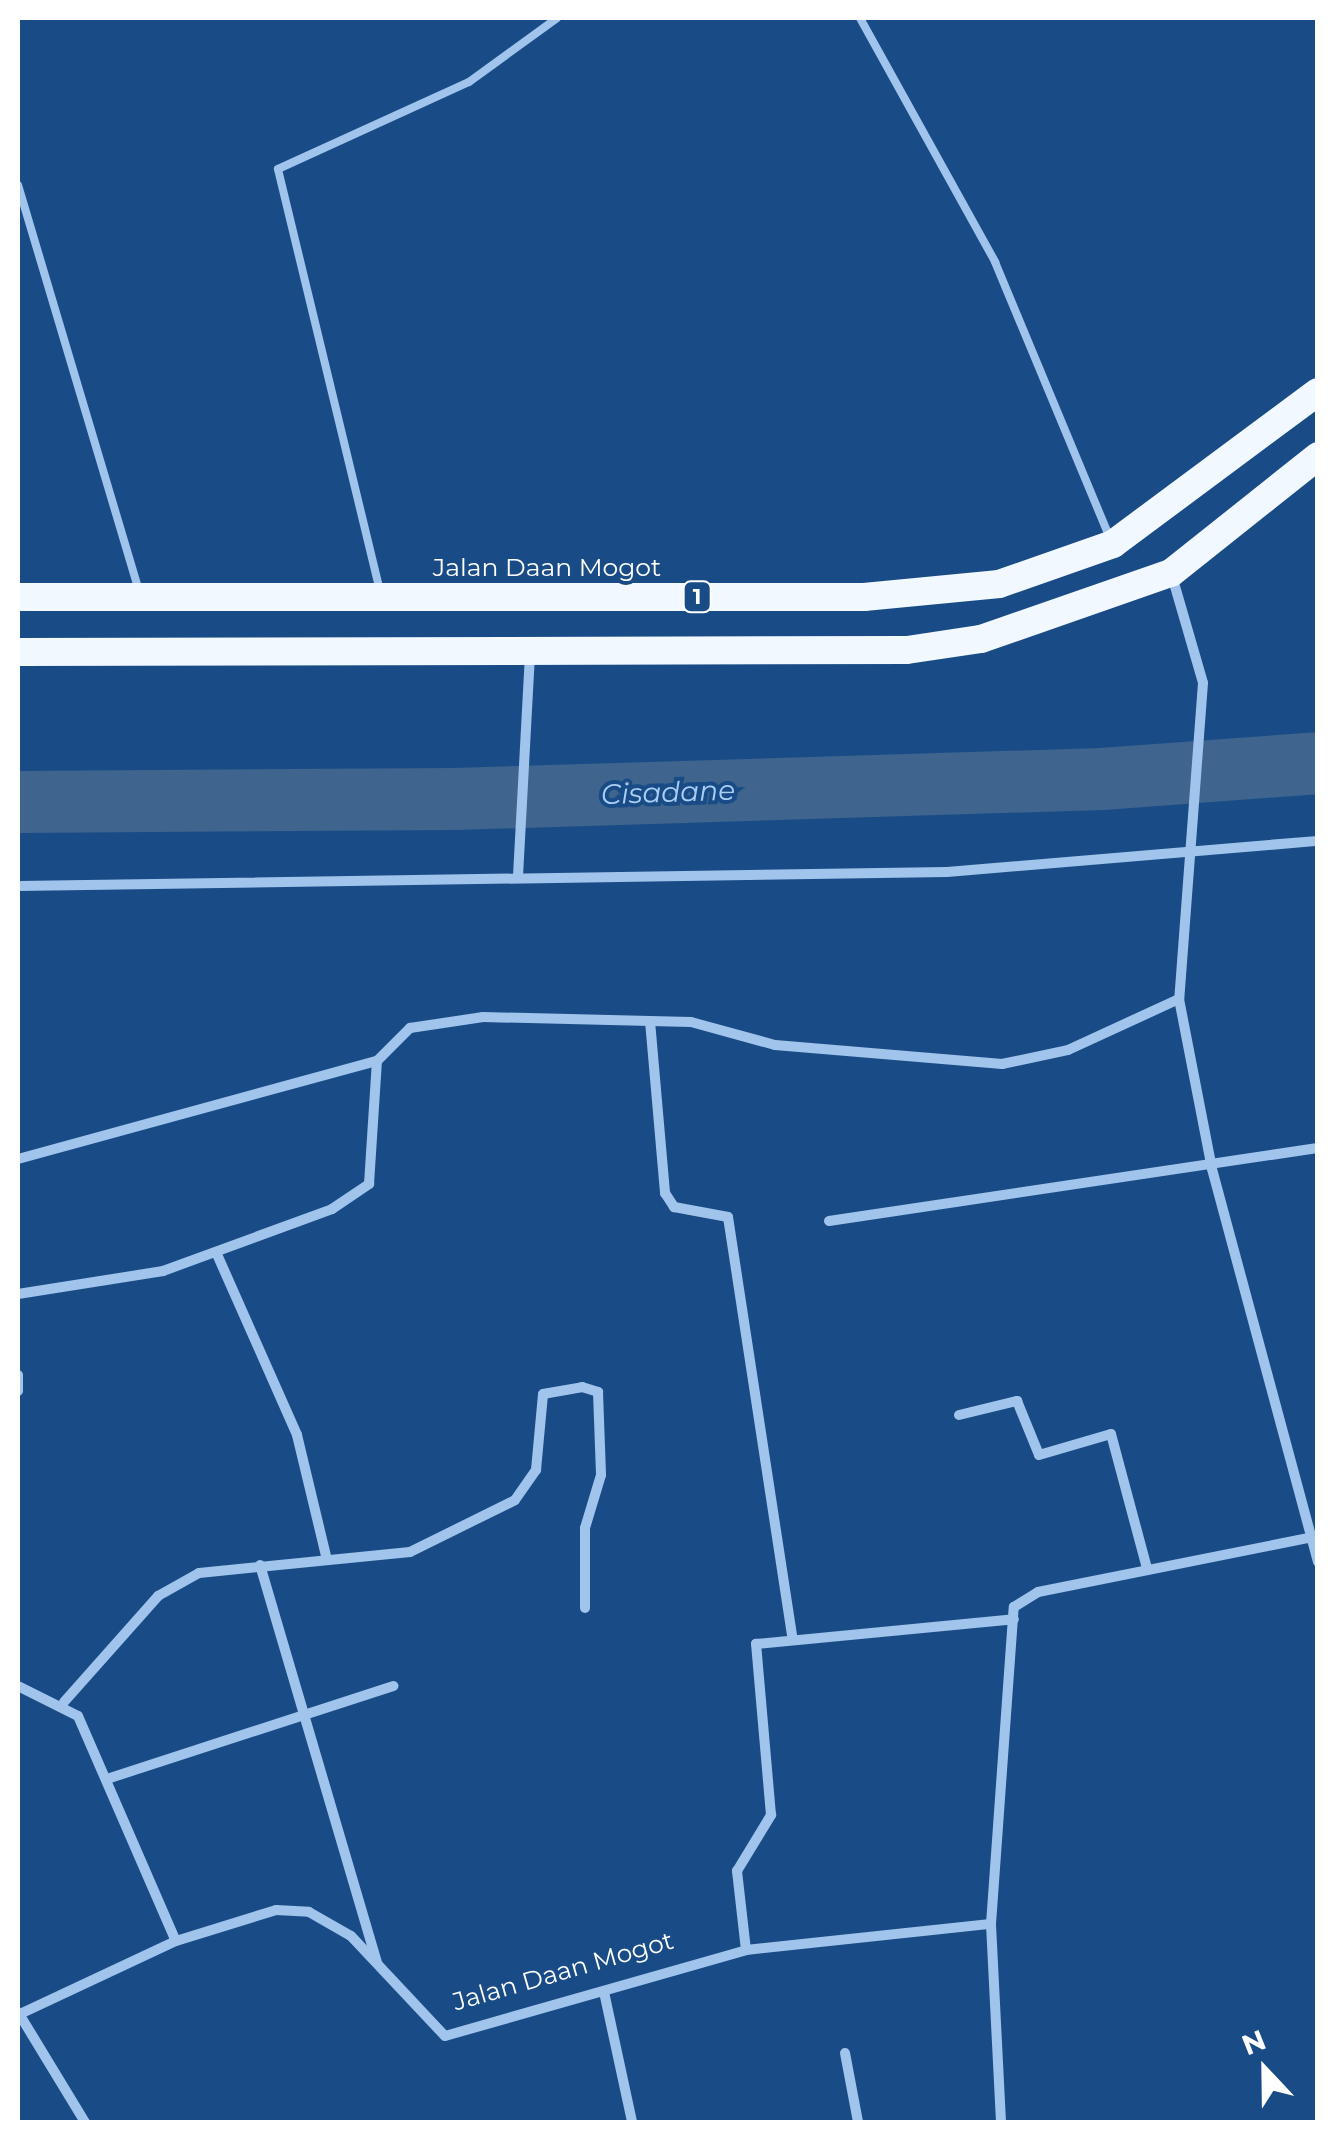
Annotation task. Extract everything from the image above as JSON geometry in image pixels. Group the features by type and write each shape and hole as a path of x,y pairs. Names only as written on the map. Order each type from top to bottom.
{"highway":[{"name":"Jalan Daan Mogot","path":"18,597 936,593 1056,569 1112,544 1318,392"},
{"name":"1","path":"18,652 908,650 1056,620 1171,573 1318,456"}],"street":[{"path":"1171,573 1203,683 1184,838 1179,999 1212,1170 1318,1562"},
{"path":"518,876 530,651"},
{"path":"18,886 948,872 1183,856 1318,841"},
{"path":"18,1158 377,1061 410,1028 484,1017 650,1021 775,1045 1002,1064 1068,1050 1179,999"},
{"path":"650,1021 665,1193 674,1207 728,1217 792,1637"},
{"path":"18,1294 163,1271 332,1210 369,1184 377,1061"},
{"path":"829,1221 1212,1170 1318,1148"},
{"path":"216,1252 297,1435 326,1556"},
{"path":"18,1375 18,1391"},
{"path":"64,1702 158,1596 199,1573 326,1556 410,1552 515,1500 536,1470 544,1394 595,1389 601,1475 584,1528 586,1608"},
{"path":"959,1415 1017,1401 1030,1452 1039,1455 1110,1434 1147,1568"},
{"path":"1001,2122 991,1924 1014,1619 1026,1596 1147,1568 1309,1538"},
{"path":"260,1565 308,1708 378,1964"},
{"path":"746,1950 737,1872 771,1815 756,1644 792,1637 1014,1619"},
{"path":"18,1686 64,1702 110,1778 176,1941"},
{"path":"110,1778 308,1708 394,1686"},
{"name":"Jalan Daan Mogot","path":"85,2122 18,2013 176,1941 276,1910 310,1912 378,1964 445,2036 746,1950 991,1924"},
{"path":"604,1992 632,2122"},
{"path":"845,2053 858,2122"}],"lane":[{"path":"382,596 278,170 469,82 557,18"},
{"path":"860,18 995,262 1112,544"},
{"path":"18,185 142,597"}],"waterway":[{"name":"Cisadane","path":"18,802 455,799 1102,779 1318,763"}]}
